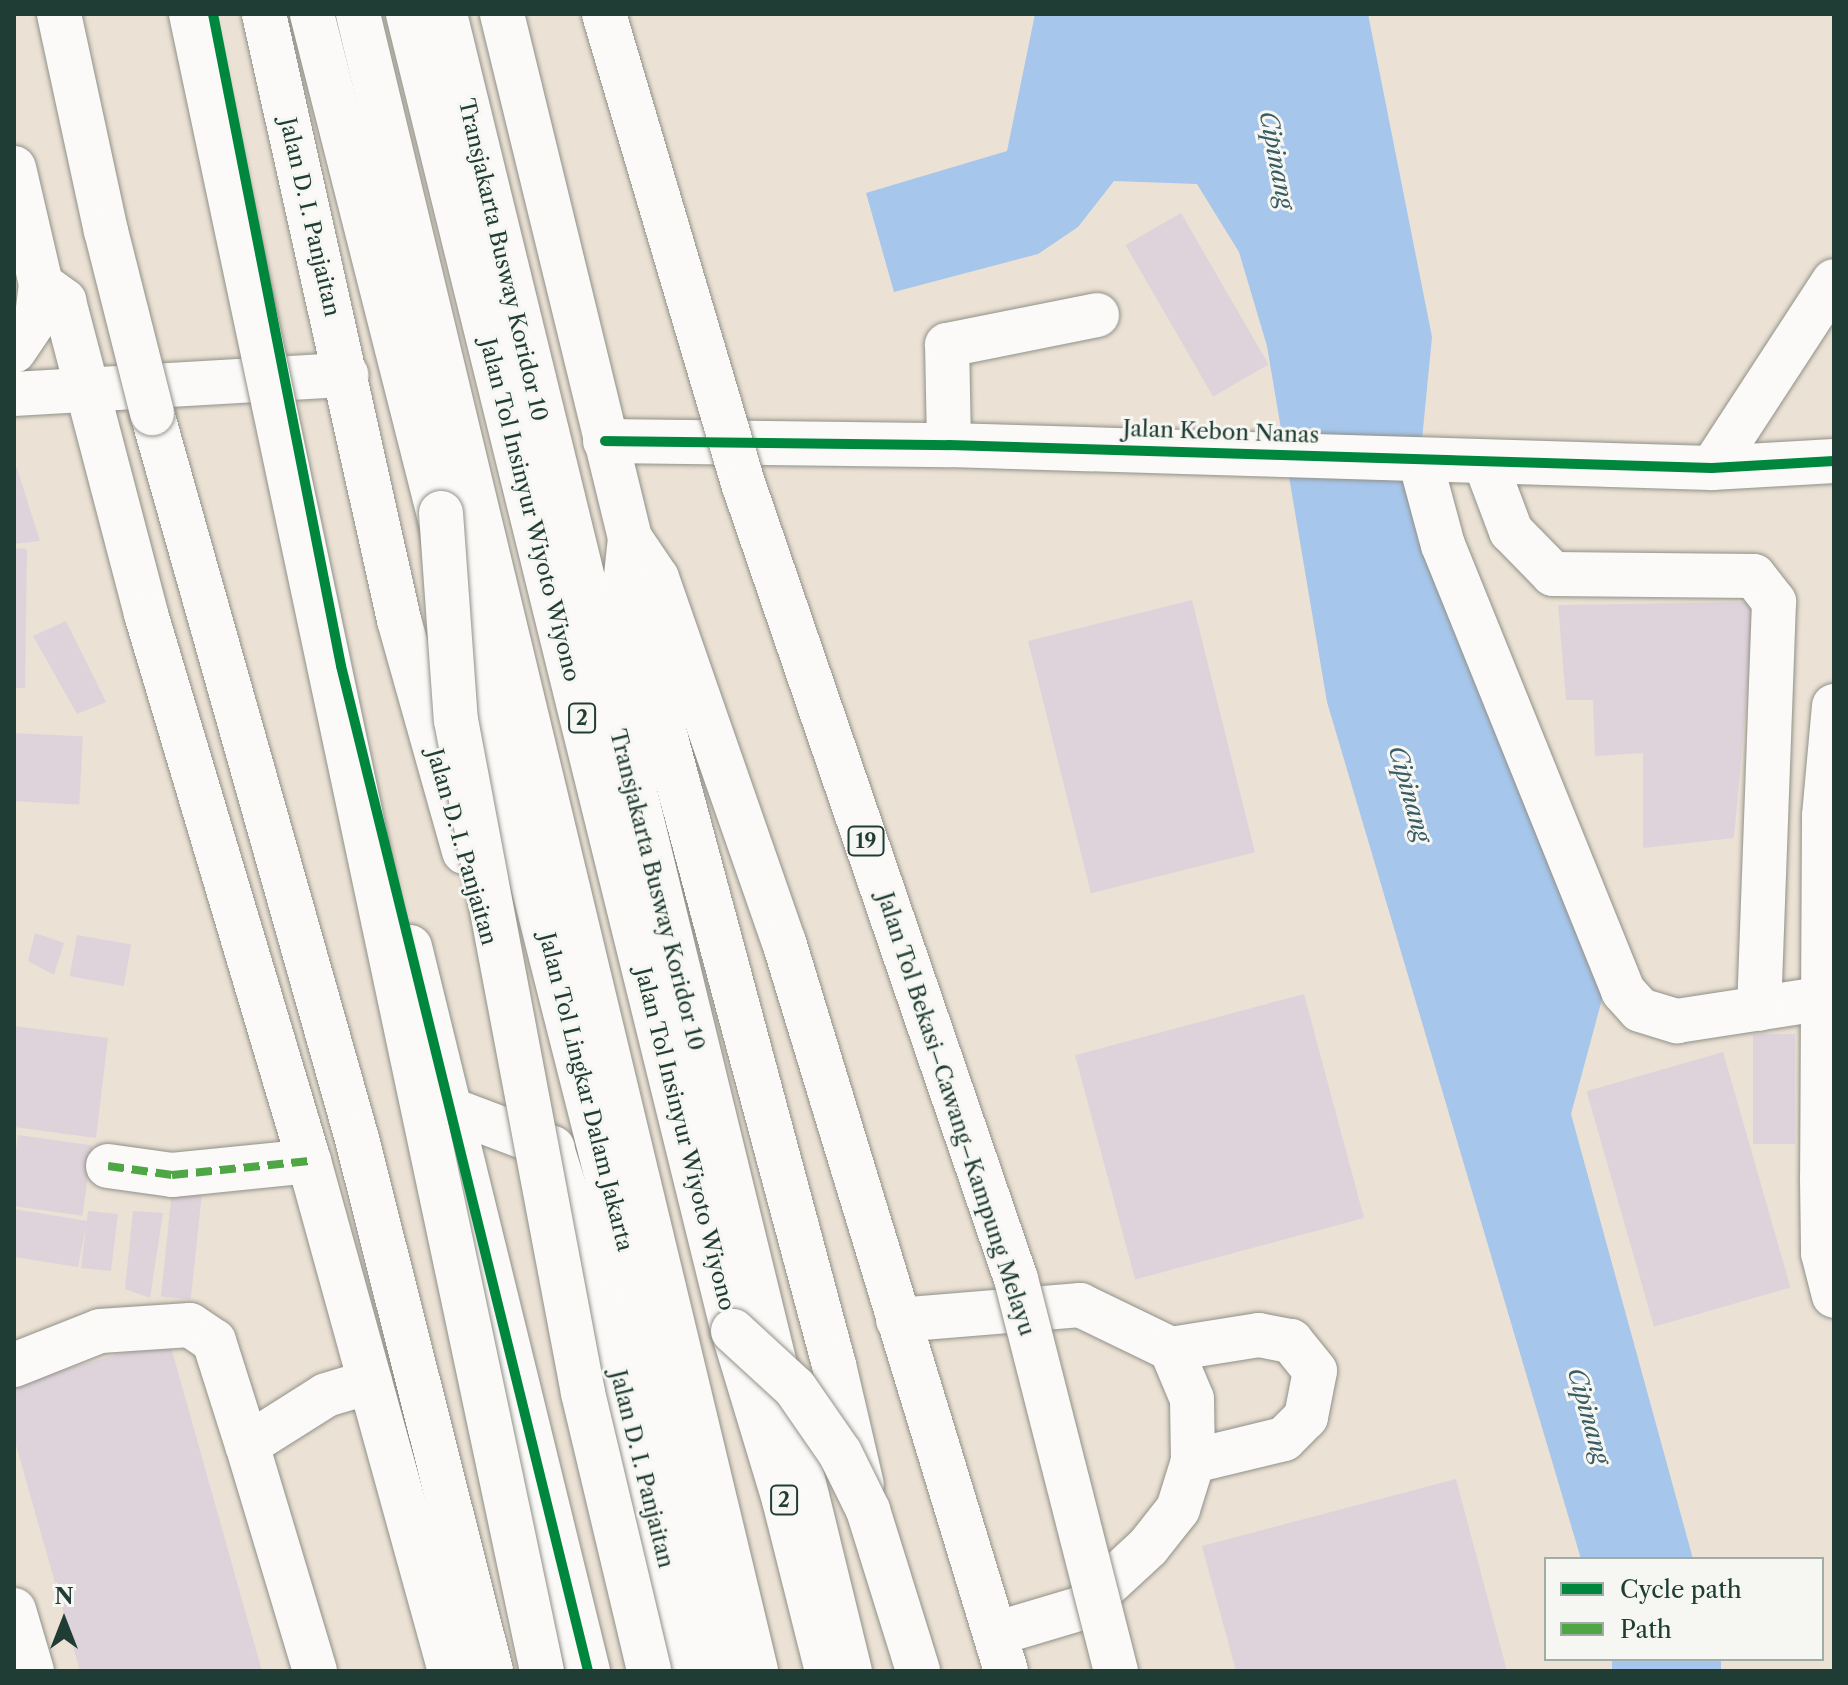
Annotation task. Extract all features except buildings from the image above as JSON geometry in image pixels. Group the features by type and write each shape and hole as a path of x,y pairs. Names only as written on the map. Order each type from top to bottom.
{"main road":[{"path":"59,14 148,398 357,1139 491,1671"},
{"path":"191,14 542,1671"},
{"path":"213,14 287,376 341,666 447,1108 588,1671"},
{"name":"Jalan D. I. Panjaitan","path":"264,14 399,620 487,938 602,1308 692,1671"},
{"path":"312,14 441,513 456,720 583,1393 649,1671"},
{"path":"358,14 756,1671"},
{"name":"Jalan Tol Insinyur Wiyoto Wiyono","path":"408,14 733,1331"},
{"name":"Transjakarta Busway Koridor 10","path":"445,14 850,1671"},
{"path":"502,14 630,538 657,578 784,942 1000,1652 1082,1608 1148,1547 1178,1509 1193,1461 1192,1399 1171,1349"},
{"name":"Jalan Tol Bekasi–Cawang–Kampung Melayu","path":"604,14 744,486 1016,1279 1116,1671"},
{"path":"14,168 41,284 37,317 14,351"},
{"path":"1712,468 1834,281"},
{"path":"41,284 64,301 146,614 309,1161 450,1671"},
{"path":"949,445 947,345 1097,315"},
{"path":"14,394 346,375"},
{"name":"Jalan Kebon Nanas","path":"605,441 949,445 1712,468 1834,461"},
{"path":"1409,459 1623,991 1640,1010 1677,1021 1826,998"},
{"path":"1485,462 1511,531 1553,574 1754,576 1774,602 1759,1009"},
{"name":"Jalan Tol Lingkar Dalam Jakarta","path":"441,513 732,1671"},
{"path":"630,538 625,585 834,1365 904,1671"},
{"path":"1834,706 1824,816 1826,998 1823,1253 1834,1296"},
{"path":"447,1108 553,1148"},
{"path":"108,1166 172,1175 309,1161"},
{"path":"898,1320 1080,1305 1171,1349 1259,1335 1291,1341 1315,1371 1306,1417 1284,1439 1193,1461"},
{"path":"14,1365 100,1331 190,1325 214,1341 315,1671"},
{"path":"733,1331 795,1388 840,1453 868,1510 918,1671"},
{"name":"2","path":"733,1331 784,1500 827,1671"},
{"path":"247,1445 326,1395 370,1382"},
{"path":"14,1610 32,1671"}],"water":[{"name":"Cipinang","path":"1035,14 1368,14 1432,337 1420,460 1611,966 1571,1114 1692,1557 1580,1557 1327,702 1267,346 1239,252 1197,184 1114,181 1078,227 1038,254 894,292 866,193 1007,151"},
{"path":"1612,1661 1721,1661 1721,1671 1612,1671"}],"marked path":[{"path":"108,1166 172,1175 309,1161"}],"cycle path":[{"path":"213,14 341,666 588,1671"},
{"path":"605,441 949,445 1712,468 1834,461"}]}
